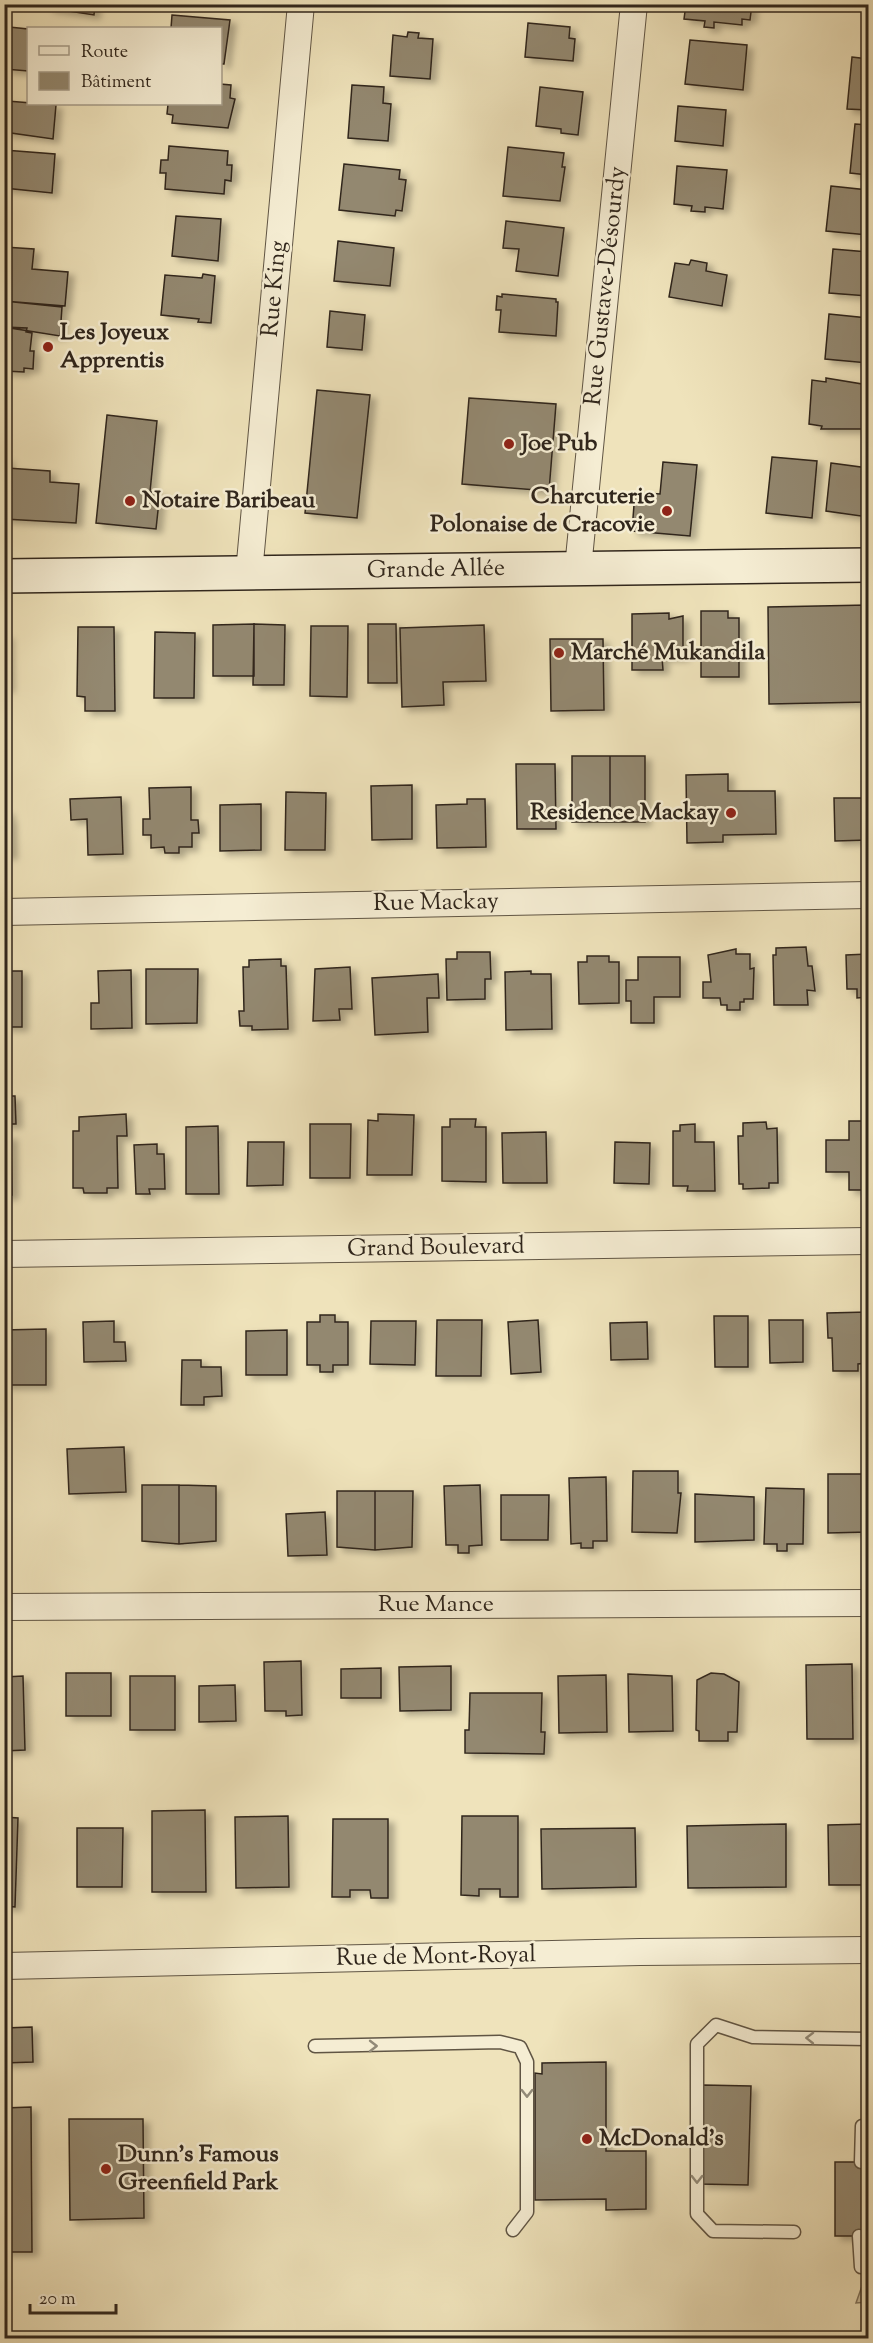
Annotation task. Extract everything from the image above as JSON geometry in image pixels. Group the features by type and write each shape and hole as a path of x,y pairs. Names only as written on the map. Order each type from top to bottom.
{"main road":[{"name":"Grande Allée","path":"4,576 868,565"}],"street":[{"name":"Rue King","path":"249,573 301,4"},
{"name":"Rue Gustave-Désourdy","path":"578,568 634,4"},
{"name":"Rue Mackay","path":"4,912 868,895"},
{"name":"Grand Boulevard","path":"4,1254 868,1242"},
{"name":"Rue Mance","path":"4,1607 868,1603"},
{"name":"Rue de Mont-Royal","path":"4,1966 640,1952 868,1950"}],"lane":[{"path":"794,2232 713,2232 697,2214 697,2044 716,2025 753,2037 868,2039"},
{"path":"315,2046 500,2042 520,2047 527,2062 527,2212 513,2230"},
{"path":"861,2162 862,2126 868,2126"},
{"path":"859,2236 861,2267"}],"shaded area":[{"path":"868,2269 868,2302 856,2303"}],"building":[{"path":"44,4 95,4 94,15 48,8 49,5"},
{"path":"686,4 752,4 750,20 742,19 742,25 714,22 714,28 704,27 705,21 684,19"},
{"path":"172,15 230,20 224,64 222,64 222,27 171,27"},
{"path":"528,23 570,27 569,38 575,39 573,61 525,57"},
{"path":"9,27 27,29 27,71 5,69"},
{"path":"408,32 419,33 418,38 433,39 430,79 390,76 393,35 407,37"},
{"path":"690,40 747,45 743,90 685,84"},
{"path":"852,57 868,59 868,110 847,109"},
{"path":"222,84 231,85 230,98 235,99 228,128 172,123 173,115 167,114 168,105 222,105"},
{"path":"352,85 384,87 383,103 391,104 388,141 348,138"},
{"path":"540,87 583,92 578,135 561,133 561,129 536,126"},
{"path":"7,101 27,103 27,105 56,105 53,139 4,132"},
{"path":"678,106 726,110 723,146 675,141"},
{"path":"855,124 868,125 868,175 850,173"},
{"path":"169,146 228,151 227,165 232,165 231,181 225,180 224,194 165,189 166,173 160,173 161,160 168,160"},
{"path":"508,147 564,153 562,167 565,167 560,201 503,196"},
{"path":"4,150 55,154 52,193 4,188"},
{"path":"344,164 400,170 399,179 406,180 402,211 396,210 395,216 339,210"},
{"path":"677,166 727,170 723,209 705,207 705,212 691,211 692,206 674,204"},
{"path":"831,186 868,190 868,235 826,231"},
{"path":"176,216 221,219 218,261 172,256"},
{"path":"506,221 564,228 558,276 516,271 519,249 503,248"},
{"path":"338,241 394,248 390,286 334,281"},
{"path":"4,247 34,249 32,269 68,272 65,306 4,301"},
{"path":"833,249 868,252 868,296 829,293"},
{"path":"691,260 707,263 706,271 727,275 722,306 669,297 675,263 689,265"},
{"path":"203,274 215,276 211,323 198,322 199,319 161,315 165,275 202,278"},
{"path":"502,294 556,299 558,302 556,336 499,332 501,310 496,310 497,296 502,297"},
{"path":"4,301 62,307 60,336 4,327"},
{"path":"330,311 365,315 362,350 327,347"},
{"path":"829,314 868,318 868,363 825,359"},
{"path":"4,327 27,328 26,332 32,333 30,351 34,351 33,369 24,368 24,372 4,371"},
{"path":"826,378 868,385 867,429 821,429 822,426 809,424 812,380 826,382"},
{"path":"317,390 370,395 357,518 305,513"},
{"name":"Joe Pub","path":"469,398 556,404 549,491 462,484"},
{"path":"107,415 157,421 150,492 160,492 156,529 96,523"},
{"path":"772,457 817,461 812,518 766,513"},
{"path":"4,459 8,459 4,498"},
{"path":"663,462 697,465 690,536 632,531 635,492 660,494"},
{"path":"831,463 868,468 868,517 826,511"},
{"path":"7,468 50,471 50,482 79,484 76,523 4,519"},
{"path":"868,605 868,702 769,704 768,607"},
{"path":"701,611 728,611 728,618 739,618 739,677 701,677"},
{"path":"669,613 669,619 683,616 683,657 662,657 663,670 632,670 632,614"},
{"path":"254,624 254,676 213,676 213,625"},
{"path":"254,624 285,625 284,685 253,685"},
{"path":"368,624 396,624 397,683 368,683"},
{"path":"484,625 486,681 443,682 444,705 402,707 400,628"},
{"path":"311,626 348,626 347,697 310,696"},
{"path":"78,627 114,627 115,711 85,711 85,697 77,696"},
{"path":"155,632 195,633 194,698 154,698"},
{"path":"4,635 7,635 8,688 4,688"},
{"path":"550,639 603,639 604,710 551,711"},
{"path":"572,756 610,756 610,822 572,822"},
{"path":"610,756 645,756 645,822 610,822"},
{"path":"516,764 555,764 556,829 517,829"},
{"name":"Residence Mackay","path":"728,774 728,791 775,791 776,834 723,835 723,842 687,843 686,775"},
{"path":"412,785 412,839 372,840 371,786"},
{"path":"191,787 191,820 198,820 199,833 192,833 192,847 179,847 179,853 165,853 164,847 151,848 151,835 143,835 143,819 150,819 149,788"},
{"path":"286,792 326,793 325,850 285,850"},
{"path":"121,797 123,854 88,855 87,819 71,820 70,799"},
{"path":"834,798 868,798 868,840 835,841"},
{"path":"467,799 485,799 486,847 437,848 436,805 467,804"},
{"path":"261,804 261,850 220,851 220,805"},
{"path":"4,811 8,811 8,819 10,819 11,855 4,855"},
{"path":"806,947 808,966 812,966 815,991 807,990 808,1005 774,1005 773,955 776,955 776,948"},
{"path":"736,949 736,954 750,954 750,969 754,968 753,999 744,999 744,1002 740,1002 740,1010 727,1010 727,1005 721,1005 720,998 703,998 703,982 711,982 708,955"},
{"path":"457,952 490,952 491,979 485,979 485,999 447,1000 446,959 457,959"},
{"path":"868,954 868,997 857,998 857,989 847,989 846,955"},
{"path":"587,956 609,956 609,962 619,962 619,1003 579,1004 578,962 587,962"},
{"path":"638,957 680,957 680,997 654,997 654,1023 631,1023 631,1001 626,1001 626,980 638,980"},
{"path":"281,959 281,966 286,966 288,1029 252,1030 252,1026 240,1026 239,1011 244,1011 243,967 249,967 249,960"},
{"path":"350,967 352,1009 339,1009 340,1020 313,1021 315,969"},
{"path":"146,969 198,969 197,1023 146,1024"},
{"path":"131,970 132,1028 91,1029 91,1003 99,1003 98,971"},
{"path":"4,971 22,971 22,1027 4,1027"},
{"path":"531,971 531,974 551,974 552,1029 506,1030 505,972"},
{"path":"438,974 439,998 427,998 428,1032 375,1035 372,978"},
{"path":"4,1096 15,1096 16,1124 4,1124"},
{"path":"126,1114 127,1136 117,1136 118,1188 107,1188 107,1193 84,1193 83,1188 73,1188 73,1131 79,1131 79,1117"},
{"path":"378,1114 414,1115 412,1175 367,1175 368,1120 378,1121"},
{"path":"450,1119 476,1119 475,1127 486,1127 486,1182 442,1181 442,1127 450,1127"},
{"path":"849,1121 868,1121 868,1190 849,1190 849,1172 826,1172 826,1140 849,1140"},
{"path":"766,1122 767,1129 777,1128 778,1183 769,1183 769,1188 743,1189 743,1184 739,1184 738,1136 743,1136 743,1123"},
{"path":"310,1124 351,1124 350,1178 310,1178"},
{"path":"695,1124 695,1142 714,1142 715,1191 687,1191 688,1186 673,1186 673,1131 680,1131 680,1125"},
{"path":"218,1126 219,1194 186,1194 186,1127"},
{"path":"546,1132 547,1183 503,1183 502,1133"},
{"path":"4,1136 11,1136 12,1195 4,1196"},
{"path":"248,1142 284,1142 283,1185 247,1186"},
{"path":"615,1142 650,1143 649,1184 614,1183"},
{"path":"157,1144 157,1154 164,1154 165,1189 149,1189 150,1194 136,1194 134,1145"},
{"path":"868,1312 868,1363 858,1364 858,1371 833,1371 832,1338 828,1338 827,1313"},
{"path":"320,1315 335,1315 335,1322 348,1322 348,1365 333,1365 333,1372 320,1372 320,1365 307,1365 307,1322 320,1322"},
{"path":"714,1316 748,1316 748,1367 715,1367"},
{"path":"437,1320 482,1320 481,1376 436,1376"},
{"path":"538,1320 541,1372 511,1374 508,1322"},
{"path":"769,1320 803,1320 803,1362 770,1363"},
{"path":"114,1321 114,1342 125,1342 126,1361 84,1362 83,1322"},
{"path":"371,1321 416,1321 415,1365 370,1364"},
{"path":"647,1322 648,1359 611,1360 610,1323"},
{"path":"46,1329 46,1385 4,1385 4,1330"},
{"path":"287,1330 287,1375 246,1375 246,1331"},
{"path":"182,1360 201,1360 201,1367 221,1367 222,1396 204,1397 204,1405 181,1405"},
{"path":"124,1447 126,1492 69,1494 67,1449"},
{"path":"633,1471 678,1471 678,1493 681,1493 677,1533 632,1532"},
{"path":"828,1474 868,1474 868,1532 828,1533"},
{"path":"606,1477 607,1541 593,1541 593,1548 581,1548 581,1543 571,1544 569,1478"},
{"path":"142,1485 179,1485 179,1544 142,1541"},
{"path":"179,1485 216,1486 216,1541 179,1544"},
{"path":"480,1485 482,1545 469,1546 469,1553 458,1553 458,1545 446,1545 444,1486"},
{"path":"766,1488 804,1489 803,1544 787,1544 787,1551 777,1551 777,1544 764,1544"},
{"path":"337,1491 375,1491 375,1550 337,1547"},
{"path":"375,1491 413,1491 412,1547 375,1550"},
{"path":"695,1494 754,1497 754,1540 695,1542"},
{"path":"501,1495 549,1495 548,1540 501,1540"},
{"path":"325,1512 327,1555 288,1556 286,1514"},
{"path":"301,1661 302,1715 286,1716 286,1711 265,1711 264,1662"},
{"path":"852,1664 853,1739 807,1739 806,1665"},
{"path":"451,1666 451,1710 400,1711 399,1667"},
{"path":"381,1668 381,1698 341,1698 341,1669"},
{"path":"66,1673 111,1673 111,1716 66,1716"},
{"path":"711,1673 724,1674 739,1682 737,1732 728,1732 728,1741 699,1741 699,1731 696,1730 697,1680"},
{"path":"628,1674 672,1676 673,1731 629,1732"},
{"path":"606,1675 607,1732 559,1733 558,1676"},
{"path":"23,1676 25,1750 4,1751 4,1677"},
{"path":"130,1676 175,1676 175,1730 130,1730"},
{"path":"235,1685 236,1721 199,1722 199,1686"},
{"path":"470,1693 542,1693 541,1732 545,1732 544,1754 465,1753 465,1730 469,1730"},
{"path":"205,1810 206,1892 152,1892 152,1811"},
{"path":"288,1816 289,1887 236,1888 235,1817"},
{"path":"462,1816 518,1816 518,1897 500,1897 500,1889 479,1889 479,1896 461,1895"},
{"path":"4,1817 18,1818 15,1907 4,1906"},
{"path":"333,1819 388,1819 388,1898 371,1898 370,1890 350,1890 350,1897 332,1897"},
{"path":"786,1824 786,1887 688,1888 687,1826"},
{"path":"868,1824 868,1885 829,1885 828,1825"},
{"path":"77,1828 123,1828 122,1887 77,1887"},
{"path":"635,1828 636,1887 542,1889 541,1829"},
{"path":"32,2027 33,2062 4,2063 4,2028"},
{"path":"606,2062 606,2151 646,2151 646,2209 606,2210 606,2199 535,2200 535,2073 542,2074 542,2063"},
{"path":"703,2085 751,2086 748,2185 700,2184"},
{"path":"31,2107 32,2252 4,2252 4,2108"},
{"name":"Dunn's Famous Greenfield Park","path":"69,2119 143,2119 144,2218 70,2220"},
{"path":"835,2162 868,2162 868,2236 835,2236"}],"place":[{"name":"Les Joyeux Apprentis","path":"48,347"},
{"name":"Joe Pub","path":"509,444"},
{"name":"Notaire Baribeau","path":"130,501"},
{"name":"Charcuterie Polonaise de Cracovie","path":"667,511"},
{"name":"Marché Mukandila","path":"559,653"},
{"name":"Residence Mackay","path":"731,813"},
{"name":"McDonald's","path":"587,2139"},
{"name":"Dunn's Famous Greenfield Park","path":"106,2169"}]}
